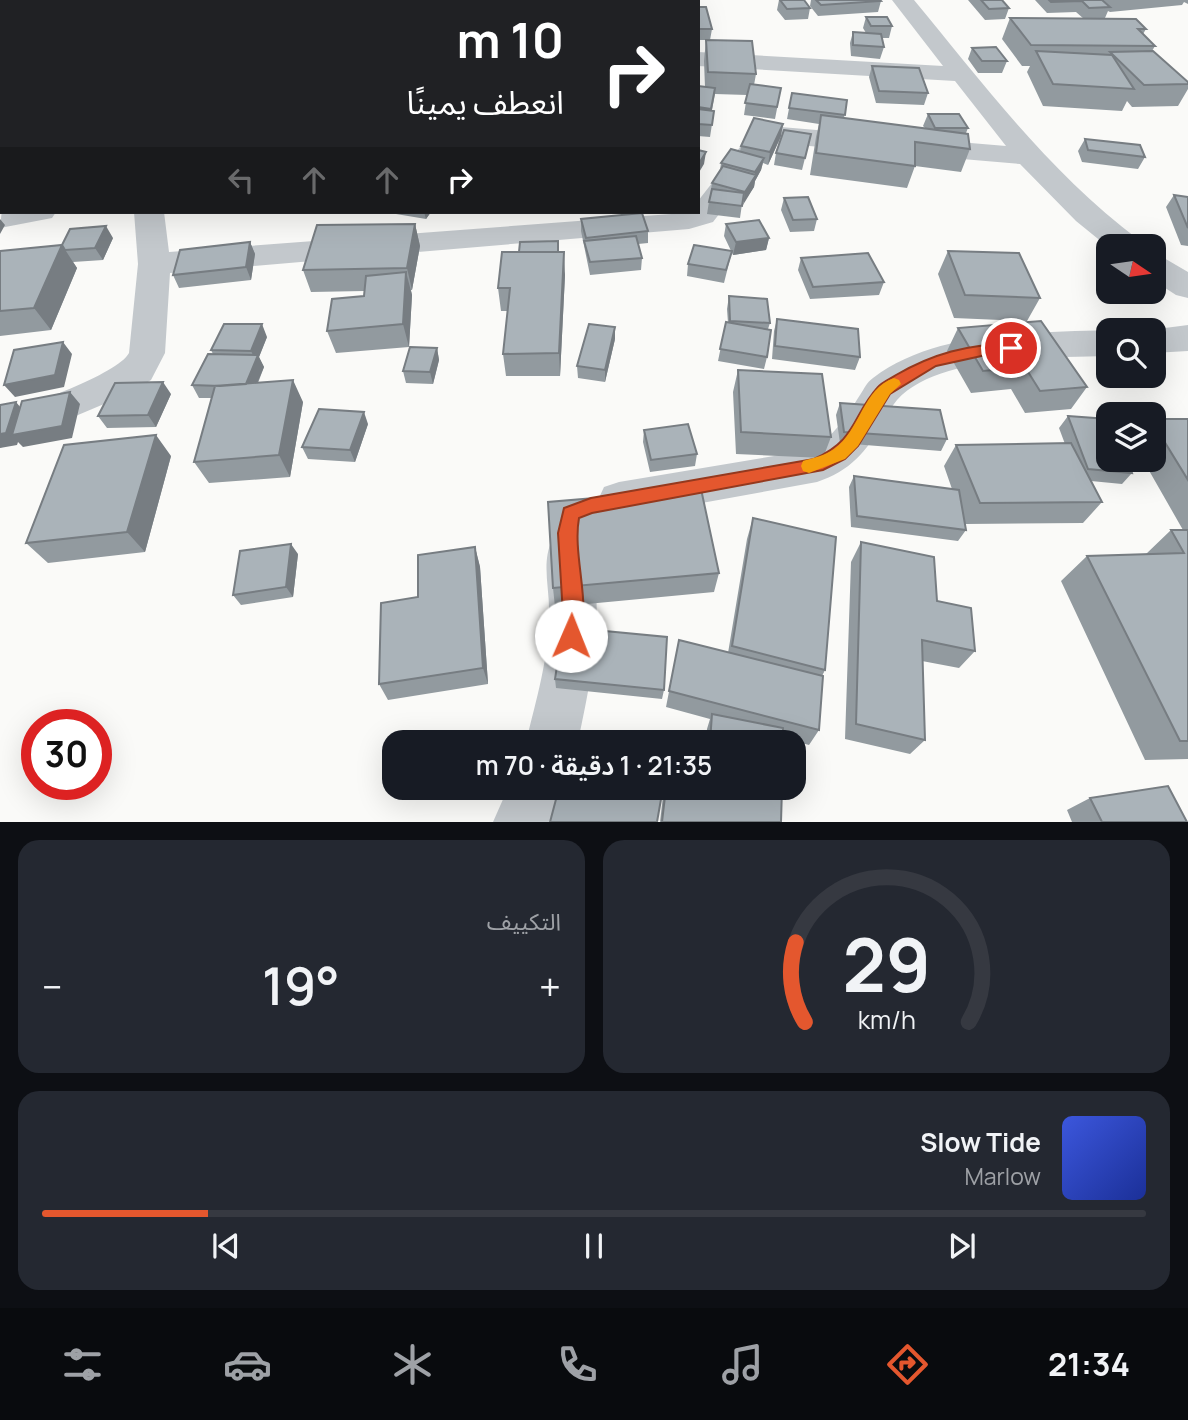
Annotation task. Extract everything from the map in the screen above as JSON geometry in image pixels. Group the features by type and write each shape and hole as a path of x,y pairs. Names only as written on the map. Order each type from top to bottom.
{"street":[{"path":"903,0 1028,156 1087,215 1111,234"},
{"path":"700,59 963,74"},
{"path":"154,264 689,220 702,216 761,139 769,134 1028,156"},
{"path":"0,219 29,214"},
{"path":"0,433 117,383 138,370 147,353 154,264 149,214"},
{"path":"1166,273 1188,287"},
{"path":"1166,339 1188,338"},
{"path":"555,730 568,677 573,615 567,533 576,511 817,465 839,454 852,442 884,390 931,362 986,349 1096,344"},
{"path":"521,821 530,800"}],"building":[{"path":"780,0 804,0 810,8 787,9"},
{"path":"816,0 880,0 881,1 821,5"},
{"path":"981,0 1002,0 1009,8 989,9"},
{"path":"1049,0 1102,0 1110,7 1089,8 1082,1"},
{"path":"700,7 706,7 712,29 700,29"},
{"path":"866,17 887,17 892,26 871,26"},
{"path":"1010,18 1136,19 1146,29 1138,29 1155,46 1031,45"},
{"path":"853,32 881,34 884,47 853,45"},
{"path":"706,40 752,41 756,74 708,72"},
{"path":"996,47 1007,61 982,61 972,48"},
{"path":"1036,51 1112,55 1134,89 1053,84"},
{"path":"1153,51 1188,84 1144,85 1110,52"},
{"path":"872,66 919,68 928,93 879,91"},
{"path":"750,84 781,88 777,107 745,103"},
{"path":"700,86 715,88 711,109 700,107"},
{"path":"792,93 847,100 845,115 789,108"},
{"path":"700,109 714,111 712,125 700,124"},
{"path":"928,114 959,114 968,128 935,128"},
{"path":"821,115 968,134 970,149 915,142 915,166 816,153"},
{"path":"754,118 783,124 770,152 741,146"},
{"path":"784,130 811,134 805,158 776,153"},
{"path":"1085,139 1140,145 1145,157 1088,150"},
{"path":"731,149 764,158 755,172 721,163"},
{"path":"700,150 706,152 700,162"},
{"path":"723,166 756,175 745,192 712,183"},
{"path":"712,189 744,193 742,206 709,202"},
{"path":"1174,195 1188,197 1188,228"},
{"path":"808,197 817,219 793,220 784,198"},
{"path":"642,214 648,231 586,238 581,219"},
{"path":"759,220 769,238 736,242 726,224"},
{"path":"415,224 407,268 303,270 317,225"},
{"path":"106,226 95,248 65,250 62,245 70,229"},
{"path":"636,236 642,258 590,262 584,241"},
{"path":"558,241 558,252 519,252 520,242"},
{"path":"250,242 246,267 173,275 180,250"},
{"path":"62,245 34,308 0,311 0,251"},
{"path":"694,245 732,251 726,270 688,264"},
{"path":"948,251 1019,253 1040,298 965,295"},
{"path":"502,252 564,252 559,353 503,354 510,288 498,288"},
{"path":"868,253 884,282 813,287 801,258"},
{"path":"406,272 403,324 327,331 332,299 364,296 366,276"},
{"path":"729,296 767,299 770,323 730,321"},
{"path":"777,319 858,329 860,357 775,346"},
{"path":"1041,321 1087,387 1040,391 1025,367 983,371 958,328"},
{"path":"726,322 771,330 767,357 720,349"},
{"path":"224,324 262,324 251,351 211,350"},
{"path":"589,324 615,327 605,370 577,366"},
{"path":"63,342 55,375 4,385 14,350"},
{"path":"410,347 437,348 430,372 403,371"},
{"path":"208,354 258,355 246,384 192,385"},
{"path":"738,370 822,374 831,437 741,432"},
{"path":"293,380 279,455 194,462 215,386"},
{"path":"163,382 148,415 98,416 115,383"},
{"path":"70,392 62,426 12,435 22,401"},
{"path":"16,402 6,433 0,434 0,405"},
{"path":"840,403 940,410 947,439 844,432"},
{"path":"319,409 364,412 350,450 302,447"},
{"path":"1068,416 1096,418 1096,470 1088,469"},
{"path":"1166,419 1188,419 1188,480 1166,444"},
{"path":"688,424 697,454 651,460 644,430"},
{"path":"156,435 127,532 26,543 64,445"},
{"path":"1071,443 1102,502 980,503 956,445"},
{"path":"854,476 959,490 966,530 857,516"},
{"path":"701,489 719,573 553,588 548,502"},
{"path":"753,518 836,537 825,670 732,646"},
{"path":"1171,530 1188,530 1188,741 1180,741 1087,556 1184,553"},
{"path":"861,542 934,557 937,601 971,608 975,651 922,640 925,740 856,724"},
{"path":"291,544 286,587 233,595 240,551"},
{"path":"475,547 483,668 379,684 381,603 418,597 418,555"},
{"path":"563,627 667,637 664,690 555,679"},
{"path":"679,640 823,676 819,730 669,691"},
{"path":"712,714 783,728 783,730 711,730"},
{"path":"1168,786 1187,822 1102,822 1090,798"},
{"path":"556,800 661,800 657,822 550,822"},
{"path":"665,800 782,800 781,822 662,822"}],"slow traffic":[{"path":"809,466 839,454 852,442 884,390 894,384"}],"route":[{"path":"571,636 573,615 567,533 571,513 591,506 817,465 839,454 852,442 884,390 931,362 986,349 1011,348"}]}
